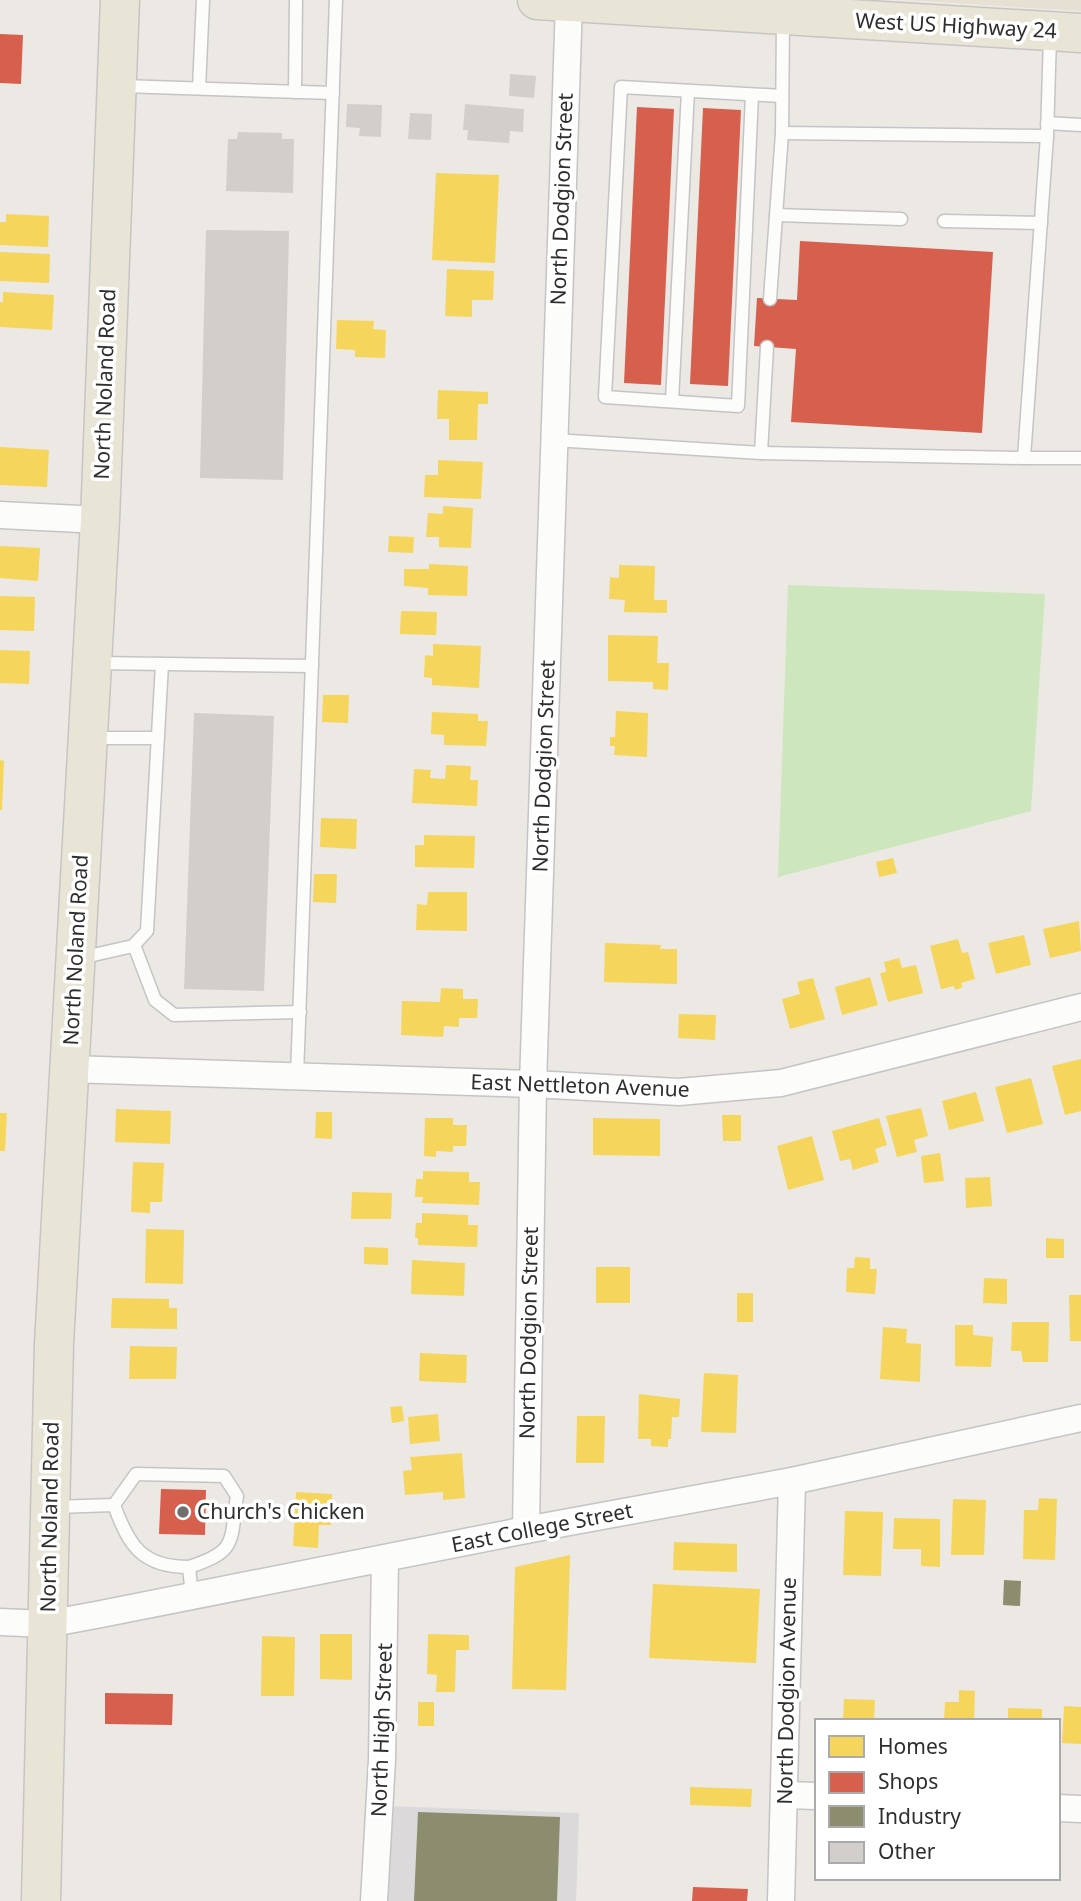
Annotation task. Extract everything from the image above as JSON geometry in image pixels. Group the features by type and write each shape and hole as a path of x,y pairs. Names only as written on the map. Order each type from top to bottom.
{"main road":[{"name":"North Noland Road","path":"41,1901 54,1344 100,520 120,0"},
{"name":"West US Highway 24","path":"553,1 1065,32"}],"street":[{"name":"North Dodgion Street","path":"526,1530 533,1084 554,440 553,1"},
{"path":"0,515 100,520"},
{"name":"East Nettleton Avenue","path":"69,1069 533,1084 679,1092 780,1083 1081,1007"},
{"name":"East College Street","path":"0,1622 47,1624 792,1481 1081,1418"},
{"name":"North Dodgion Avenue","path":"781,1901 792,1481"},
{"name":"North High Street","path":"374,1901 382,1760 385,1559"},
{"path":"785,1795 815,1796"},
{"path":"1060,1808 1081,1809"}],"lane":[{"path":"200,88 203,0"},
{"path":"295,92 296,0"},
{"path":"297,1076 336,0"},
{"path":"770,299 782,132 783,15"},
{"path":"1024,458 1047,130 1065,32"},
{"path":"118,86 332,93"},
{"path":"752,94 738,406 606,397 621,87 752,94 782,96"},
{"path":"672,401 688,91"},
{"path":"782,132 1047,130 1081,125"},
{"path":"776,215 901,219"},
{"path":"944,220 1041,223"},
{"path":"761,453 767,347"},
{"path":"554,440 761,453 1081,458"},
{"path":"92,663 312,666"},
{"path":"75,959 134,945 147,931 162,664"},
{"path":"88,738 158,738"},
{"path":"134,945 155,1000 174,1015 300,1012"},
{"path":"136,1474 224,1476 237,1496 230,1545 215,1559 189,1567 168,1567 146,1558 125,1533 114,1505 136,1474"},
{"path":"50,1507 114,1505"},
{"path":"189,1567 192,1596"}],"shaded area":[{"path":"906,0 1081,0 1081,11"},
{"path":"388,1806 579,1813 576,1901 385,1901"}],"green space":[{"path":"788,585 1045,594 1031,811 778,877"}],"building: Homes":[{"path":"436,173 499,175 495,263 432,260"},
{"path":"6,214 49,216 48,247 0,245 0,222 6,222"},
{"path":"0,252 50,254 49,283 0,281"},
{"path":"447,269 494,271 493,300 472,300 472,317 445,316"},
{"path":"3,292 54,295 52,330 0,327 0,302 3,302"},
{"path":"337,320 374,321 373,329 386,330 385,358 355,357 355,350 336,349"},
{"path":"438,390 488,392 488,404 478,404 477,440 449,440 449,419 437,419"},
{"path":"0,447 49,450 47,487 0,485"},
{"path":"438,460 483,462 481,499 424,497 425,475 438,475"},
{"path":"443,506 473,508 471,548 439,547 439,537 426,537 428,513 443,514"},
{"path":"389,536 414,537 413,553 388,552"},
{"path":"0,546 40,548 38,581 0,578"},
{"path":"429,564 468,566 467,596 428,595 428,588 404,586 404,569 429,569"},
{"path":"619,565 655,566 654,600 667,600 667,613 624,612 625,600 609,599 610,577 619,578"},
{"path":"0,596 35,597 34,631 0,630"},
{"path":"401,611 437,612 436,635 400,634"},
{"path":"608,635 658,636 657,663 669,663 668,690 653,689 653,682 608,681"},
{"path":"433,644 481,646 479,688 432,685 432,678 424,677 425,655 433,656"},
{"path":"0,650 30,651 29,684 0,683"},
{"path":"323,695 349,695 348,723 322,722"},
{"path":"616,711 648,713 647,757 614,755 615,746 610,746 610,737 615,737"},
{"path":"432,712 478,714 478,721 488,721 486,746 444,745 444,735 431,734"},
{"path":"0,760 4,761 2,810 0,810"},
{"path":"446,765 471,766 470,780 478,780 477,806 412,803 414,769 431,770 430,778 445,779"},
{"path":"321,818 357,819 356,849 320,847"},
{"path":"424,835 475,836 474,868 415,867 415,845 424,845"},
{"path":"893,858 897,873 879,877 876,862"},
{"path":"314,874 337,874 336,903 313,902"},
{"path":"428,892 467,892 467,931 416,930 417,904 427,905"},
{"path":"1079,921 1081,951 1050,958 1043,929"},
{"path":"1024,935 1031,965 996,974 988,943"},
{"path":"958,939 962,953 968,952 975,979 961,983 963,987 955,990 954,986 941,989 930,946"},
{"path":"605,943 661,945 660,949 677,949 677,984 604,982"},
{"path":"899,958 902,968 916,965 923,993 888,1002 880,973 886,972 884,962"},
{"path":"870,977 878,1005 842,1015 835,987"},
{"path":"813,978 825,1019 790,1029 782,999 800,994 797,982"},
{"path":"441,988 463,989 463,999 478,999 477,1018 459,1018 459,1027 444,1026 443,1037 401,1035 402,1001 440,1002"},
{"path":"679,1014 716,1015 715,1040 678,1038"},
{"path":"1081,1059 1081,1111 1065,1115 1052,1066"},
{"path":"1031,1078 1043,1124 1007,1133 995,1087"},
{"path":"976,1092 984,1121 949,1130 942,1101"},
{"path":"921,1108 928,1136 914,1140 917,1152 897,1157 886,1116"},
{"path":"116,1109 171,1111 170,1144 115,1142"},
{"path":"316,1112 332,1112 332,1139 315,1138"},
{"path":"0,1113 7,1113 5,1151 0,1151"},
{"path":"722,1115 741,1115 741,1141 723,1141"},
{"path":"425,1118 453,1118 453,1125 467,1125 466,1146 453,1146 453,1152 436,1151 436,1157 424,1156"},
{"path":"593,1118 660,1119 660,1156 593,1155"},
{"path":"879,1118 887,1145 875,1149 879,1162 853,1170 850,1159 840,1161 832,1131"},
{"path":"812,1136 824,1180 788,1190 777,1146"},
{"path":"940,1153 944,1181 924,1183 921,1156"},
{"path":"133,1162 164,1163 162,1202 150,1202 150,1213 131,1212"},
{"path":"423,1171 469,1172 469,1182 480,1182 479,1205 422,1203 423,1197 415,1197 416,1179 423,1179"},
{"path":"990,1177 992,1206 966,1208 965,1178"},
{"path":"352,1192 392,1193 391,1219 351,1219"},
{"path":"422,1213 468,1215 468,1225 478,1225 477,1247 418,1245 418,1238 415,1238 416,1223 422,1223"},
{"path":"146,1229 184,1230 183,1284 145,1283"},
{"path":"1046,1238 1064,1239 1064,1258 1046,1258"},
{"path":"364,1247 388,1248 388,1265 364,1264"},
{"path":"855,1257 870,1258 870,1269 877,1269 875,1294 846,1292 847,1268 854,1268"},
{"path":"412,1260 465,1263 464,1296 411,1294"},
{"path":"596,1267 630,1267 630,1303 596,1303"},
{"path":"984,1278 1007,1279 1007,1304 983,1303"},
{"path":"737,1293 753,1293 753,1322 737,1322"},
{"path":"1069,1295 1081,1295 1081,1341 1070,1341"},
{"path":"112,1298 169,1299 169,1308 177,1308 177,1329 111,1328"},
{"path":"1012,1322 1049,1322 1048,1362 1023,1362 1021,1351 1011,1351"},
{"path":"955,1325 973,1325 973,1335 993,1337 991,1367 955,1366"},
{"path":"883,1327 907,1329 906,1343 921,1344 920,1382 880,1379"},
{"path":"130,1346 177,1347 176,1379 129,1379"},
{"path":"420,1353 467,1355 466,1383 419,1381"},
{"path":"704,1373 738,1375 736,1433 701,1432"},
{"path":"639,1394 680,1399 679,1417 672,1417 668,1447 651,1446 651,1439 638,1439"},
{"path":"402,1406 404,1421 392,1423 390,1407"},
{"path":"438,1414 440,1441 410,1444 408,1417"},
{"path":"577,1416 605,1416 604,1463 576,1463"},
{"path":"462,1453 465,1498 443,1500 443,1492 405,1495 403,1471 412,1470 410,1457"},
{"path":"296,1492 332,1494 331,1525 319,1525 318,1548 293,1546"},
{"path":"1039,1498 1057,1499 1055,1560 1023,1559 1024,1510 1038,1510"},
{"path":"953,1499 986,1500 984,1555 951,1555"},
{"path":"845,1511 883,1512 881,1576 843,1575"},
{"path":"894,1518 940,1519 940,1567 921,1566 921,1549 893,1549"},
{"path":"674,1542 737,1544 737,1572 673,1570"},
{"path":"570,1555 566,1690 512,1689 515,1567"},
{"path":"653,1584 760,1589 756,1663 649,1658"},
{"path":"320,1634 352,1634 352,1680 320,1679"},
{"path":"428,1634 469,1635 469,1650 456,1650 455,1692 436,1692 437,1675 427,1674"},
{"path":"262,1636 295,1637 294,1696 261,1696"},
{"path":"959,1690 975,1691 974,1719 944,1719 945,1702 959,1702"},
{"path":"844,1699 875,1700 874,1719 843,1719"},
{"path":"418,1702 434,1702 434,1726 418,1726"},
{"path":"1064,1706 1081,1707 1081,1744 1062,1743"},
{"path":"1008,1708 1042,1709 1042,1719 1008,1719"},
{"path":"690,1787 752,1789 751,1807 690,1805"}],"building: Shops":[{"path":"0,34 23,35 21,84 0,83"},
{"path":"637,107 674,109 661,385 624,383"},
{"path":"703,108 741,110 728,386 690,384"},
{"path":"800,241 993,252 982,433 791,422 796,349 754,346 757,298 797,300"},
{"name":"Church's Chicken","path":"161,1489 206,1490 205,1535 159,1534"},
{"path":"105,1693 173,1694 172,1725 105,1724"},
{"path":"693,1887 748,1889 747,1901 692,1901"}],"building: Industry":[{"path":"1004,1580 1021,1581 1020,1606 1003,1605"},
{"path":"418,1812 560,1817 557,1901 414,1901"}],"building: Other":[{"path":"510,74 536,76 534,98 509,96"},
{"path":"347,104 382,105 381,137 359,136 360,128 346,127"},
{"path":"465,104 524,109 523,132 510,131 509,143 467,140 468,130 463,130"},
{"path":"410,113 432,114 431,140 408,139"},
{"path":"238,132 282,133 282,139 294,139 293,193 226,191 228,139 237,139"},
{"path":"206,230 289,231 283,480 200,478"},
{"path":"194,713 274,716 264,991 184,989"}],"place":[{"name":"Church's Chicken","path":"183,1512"}]}
